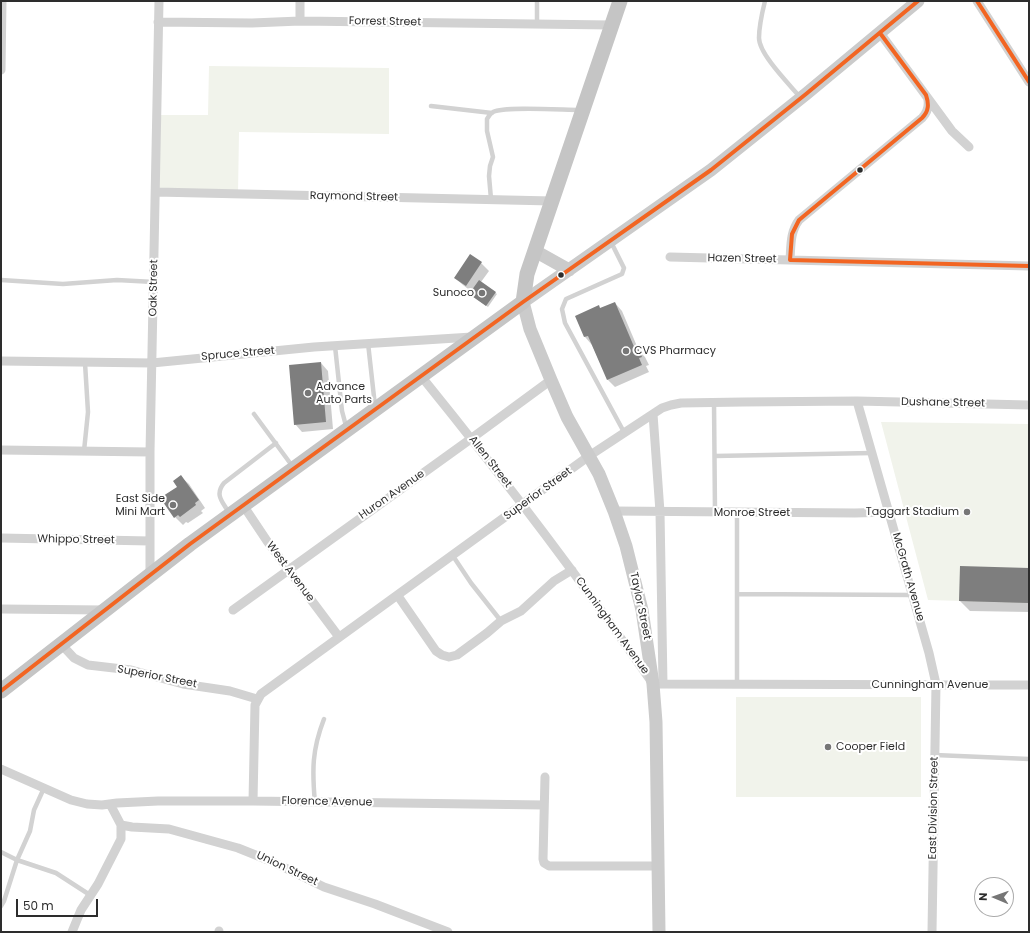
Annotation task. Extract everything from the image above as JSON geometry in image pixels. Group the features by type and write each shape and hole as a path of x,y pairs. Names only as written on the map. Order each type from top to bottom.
{"main road":[{"path":"523,302 527,274 620,1"},
{"path":"1,691 60,644 230,515 523,302 711,170 801,99 915,3"},
{"path":"535,251 569,270"},
{"name":"Taylor Street","path":"523,302 530,329 567,417 599,474 614,511 626,546 639,596 658,684 656,722 659,932"}],"street":[{"path":"1,70 2,1"},
{"name":"Oak Street","path":"150,575 150,452 159,1"},
{"path":"300,1 300,21"},
{"path":"977,1 1029,82"},
{"name":"Forrest Street","path":"158,22 259,23 300,21 611,25"},
{"path":"880,33 952,131 969,147"},
{"path":"790,260 792,234 795,225 799,220 925,115 929,105 928,100"},
{"name":"Raymond Street","path":"156,192 552,201"},
{"name":"Hazen Street","path":"670,257 1029,266"},
{"name":"Spruce Street","path":"1,362 152,363 368,343 476,337"},
{"name":"Allen Street","path":"421,376 472,438 572,570"},
{"name":"Huron Avenue","path":"233,610 551,380"},
{"name":"Superior Street","path":"60,644 70,655 80,662 96,667 130,670 183,684 230,691 257,699 261,694 524,505 589,456 625,434 662,408 671,405 714,402 857,401"},
{"name":"Dushane Street","path":"857,401 1029,405"},
{"name":"McGrath Avenue","path":"857,401 929,653 936,684"},
{"name":"Taylor Street","path":"653,414 660,512 658,684"},
{"path":"1,450 150,452"},
{"name":"West Avenue","path":"244,505 267,541 339,637"},
{"name":"Monroe Street","path":"614,511 716,513 889,512"},
{"name":"Whippo Street","path":"1,538 150,541"},
{"name":"Cunningham Avenue","path":"398,596 436,651 442,655 450,657 457,655 501,621 521,610 554,581 572,570 658,684 1029,685"},
{"path":"1,609 105,610"},
{"name":"East Division Street","path":"932,932 936,684"},
{"path":"253,801 255,705 257,699"},
{"path":"1,769 71,800 86,804 110,804 121,825 121,840 98,884 81,910 72,932"},
{"path":"545,777 544,863 549,866 658,866"},
{"name":"Florence Avenue","path":"110,804 253,801 544,804"},
{"name":"Union Street","path":"121,825 169,829 238,848 273,862 324,887 375,904 448,932"}],"lane":[{"path":"537,1 537,24"},
{"path":"765,1 761,18 759,40 764,54 801,99"},
{"path":"431,106 492,113"},
{"path":"491,199 489,176 493,157 487,131 487,119 492,113 499,110 516,109 583,110"},
{"path":"610,242 624,268 622,274 566,299 562,309 565,323 625,434"},
{"path":"1,280 63,284 117,280 154,282"},
{"path":"368,343 375,409"},
{"path":"335,346 342,411 348,430"},
{"path":"84,451 88,412 85,363"},
{"path":"714,402 716,513"},
{"path":"254,414 294,469"},
{"path":"230,515 219,495 219,489 224,483 276,444"},
{"path":"715,456 872,453"},
{"path":"737,513 737,684"},
{"path":"453,556 471,583 501,621"},
{"path":"737,594 913,596"},
{"path":"315,802 312,779 314,757 317,738 324,719"},
{"path":"935,755 1029,759"},
{"path":"1,906 17,860 30,831 34,810 44,788"},
{"path":"1,852 17,860 56,873 90,895"}],"shaded area":[{"path":"209,66 389,68 389,134 239,132 238,194 156,192 157,115 208,115"},
{"name":"Taggart Stadium","path":"881,422 1029,424 1029,603 928,600"},
{"name":"Cooper Field","path":"736,697 921,697 921,797 736,797"}],"building":[{"path":"470,254 482,262 466,286 454,278"},
{"name":"Sunoco","path":"479,280 496,292 486,306 469,294"},
{"name":"CVS Pharmacy","path":"615,302 635,349 638,348 642,357 639,358 642,365 607,380 588,336 584,337 575,316 599,305 600,308"},
{"name":"Advance Auto Parts","path":"321,362 326,422 294,425 289,365"},
{"path":"181,475 199,500 195,503 196,505 180,517 178,515 174,518 163,502 163,496 177,487 173,481"},
{"path":"960,566 1029,568 1029,603 959,601"}],"transit line":[{"path":"1,691 190,544 523,302 711,170 806,94 918,1"},
{"path":"977,1 1029,82"},
{"path":"880,33 926,95 928,101 927,110 922,118 799,220 792,234 790,260 1029,266"}],"place":[{"name":"Sunoco","path":"482,293"},
{"name":"CVS Pharmacy","path":"626,351"},
{"name":"Advance Auto Parts","path":"308,393"},
{"name":"East Side Mini Mart","path":"173,505"},
{"name":"Taggart Stadium","path":"967,512"},
{"name":"Cooper Field","path":"828,747"}]}
